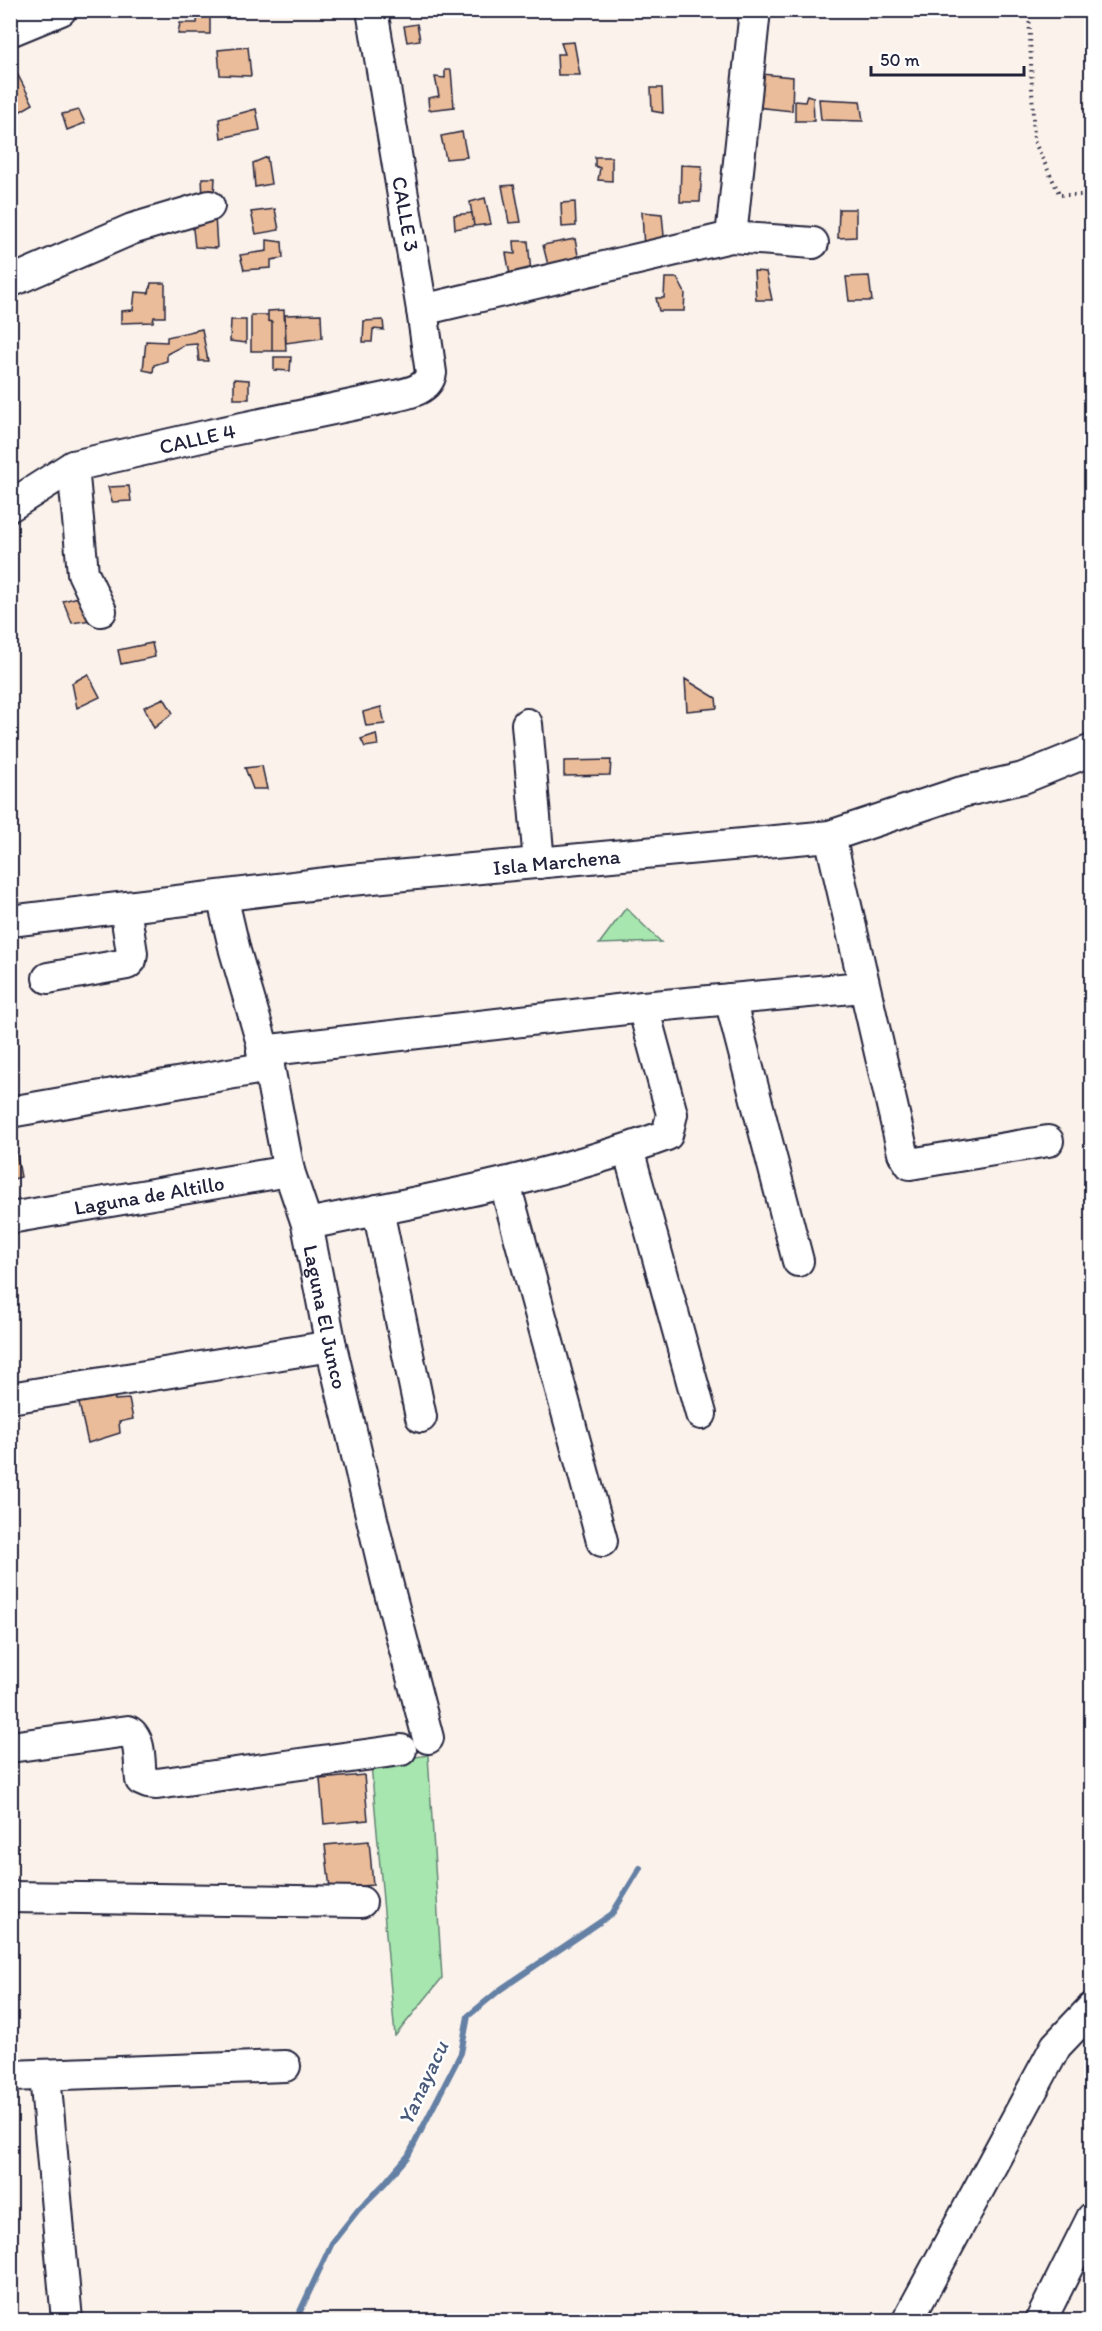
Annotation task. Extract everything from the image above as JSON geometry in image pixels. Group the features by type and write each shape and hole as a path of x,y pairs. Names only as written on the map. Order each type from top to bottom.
{"street":[{"path":"10,31 61,10"},
{"name":"CALLE 3","path":"372,10 422,310 430,378 420,388 395,396"},
{"path":"731,237 755,10"},
{"path":"10,282 132,229 209,206"},
{"path":"422,310 731,237 813,243"},
{"name":"CALLE 4","path":"10,506 73,466 395,396"},
{"path":"73,466 83,573 101,611"},
{"path":"527,724 538,863"},
{"name":"Isla Marchena","path":"10,921 351,880 830,836 962,792 1023,778 1092,750"},
{"path":"830,836 903,1153 910,1164 1048,1141"},
{"name":"Laguna El Junco","path":"222,896 266,1059 289,1171 307,1224 331,1346 387,1582 428,1738"},
{"path":"48,978 127,964 131,960 132,953 125,908"},
{"path":"10,1112 266,1059 643,1007 863,987"},
{"path":"730,999 798,1261"},
{"path":"307,1224 505,1184 628,1149 667,1135 672,1114 643,1007"},
{"path":"628,1149 701,1414"},
{"name":"Laguna de Altillo","path":"10,1218 289,1171"},
{"path":"505,1184 602,1541"},
{"path":"378,1210 421,1417"},
{"path":"10,1398 331,1346"},
{"path":"10,1747 132,1732 137,1740 141,1780 157,1784 401,1750"},
{"path":"10,1897 361,1902"},
{"path":"908,2320 1056,2046 1092,2008"},
{"path":"10,2076 285,2066"},
{"path":"45,2075 67,2320"},
{"path":"1041,2320 1092,2218"}],"path":[{"path":"1029,10 1034,141 1060,195 1092,195"}],"green space":[{"path":"626,908 661,942 599,944"},
{"path":"428,1755 442,1978 395,2036 371,1764"}],"building":[{"path":"198,14 210,14 210,34 178,34 180,23 197,23"},
{"path":"417,24 420,40 407,42 404,26"},
{"path":"574,42 580,75 558,75 557,54 565,54 561,43"},
{"path":"248,47 251,76 220,75 218,50"},
{"path":"10,60 33,104 14,115 10,109"},
{"path":"445,70 451,70 454,107 429,110 428,98 439,96 435,77 445,78"},
{"path":"761,74 793,77 792,111 756,107 757,96 762,95"},
{"path":"651,88 662,88 663,113 652,111"},
{"path":"807,95 813,97 814,121 795,121 795,101 805,102"},
{"path":"819,99 860,101 863,121 821,120"},
{"path":"256,109 260,130 221,138 219,119"},
{"path":"79,110 85,123 67,130 62,114"},
{"path":"462,132 467,157 446,159 441,136"},
{"path":"267,157 271,184 255,187 253,163"},
{"path":"595,157 612,157 612,181 598,180 600,168 595,166"},
{"path":"681,165 702,166 700,202 680,202"},
{"path":"202,178 215,178 214,195 203,197"},
{"path":"514,185 521,222 509,223 502,186"},
{"path":"485,198 491,224 474,226 470,202"},
{"path":"575,202 576,226 562,227 561,203"},
{"path":"275,209 279,230 256,234 251,212"},
{"path":"839,209 856,209 856,237 838,238"},
{"path":"642,212 662,214 665,247 644,249"},
{"path":"472,213 474,226 455,229 454,215"},
{"path":"215,216 217,248 195,247 192,220"},
{"path":"575,239 580,266 550,273 543,245"},
{"path":"267,240 282,242 283,258 271,260 271,268 244,270 240,255 267,251"},
{"path":"514,241 528,241 531,273 510,275 506,253 515,254"},
{"path":"754,271 766,272 772,300 756,300"},
{"path":"869,276 872,301 849,301 846,277"},
{"path":"665,278 677,278 685,293 684,311 659,311 656,298 664,298"},
{"path":"151,283 165,283 165,317 154,317 153,322 121,323 121,311 133,310 135,292 149,293"},
{"path":"284,310 286,351 272,351 272,322 268,321 268,311"},
{"path":"321,314 322,338 286,343 285,315"},
{"path":"251,315 268,315 268,321 272,322 272,351 251,351"},
{"path":"231,320 246,320 246,343 230,341"},
{"path":"383,320 384,330 373,329 372,342 363,342 364,321"},
{"path":"202,329 208,361 199,361 197,344 184,345 167,354 167,361 154,365 153,372 143,370 146,341 167,342 167,337"},
{"path":"274,357 291,357 290,371 274,370"},
{"path":"234,379 249,380 249,399 234,399"},
{"path":"129,486 131,501 112,502 108,487"},
{"path":"90,594 98,619 72,623 63,601"},
{"path":"152,643 155,657 121,664 118,650"},
{"path":"88,674 100,697 77,708 72,683"},
{"path":"685,679 716,698 717,708 687,711"},
{"path":"164,698 173,713 154,728 144,707"},
{"path":"381,707 385,724 366,726 363,712"},
{"path":"376,734 378,745 365,747 361,739"},
{"path":"611,760 610,775 564,776 564,761"},
{"path":"262,766 267,789 253,789 245,768"},
{"path":"10,1135 13,1135 21,1177 10,1180"},
{"path":"113,1391 115,1400 129,1399 133,1419 119,1422 120,1433 88,1443 78,1399"},
{"path":"364,1775 368,1820 324,1824 320,1779"},
{"path":"369,1841 373,1885 330,1889 325,1845"}],"waterway":[{"name":"Yanayacu","path":"296,2320 332,2243 358,2210 408,2156 461,2053 468,2016 501,1989 612,1914 640,1868"}]}
